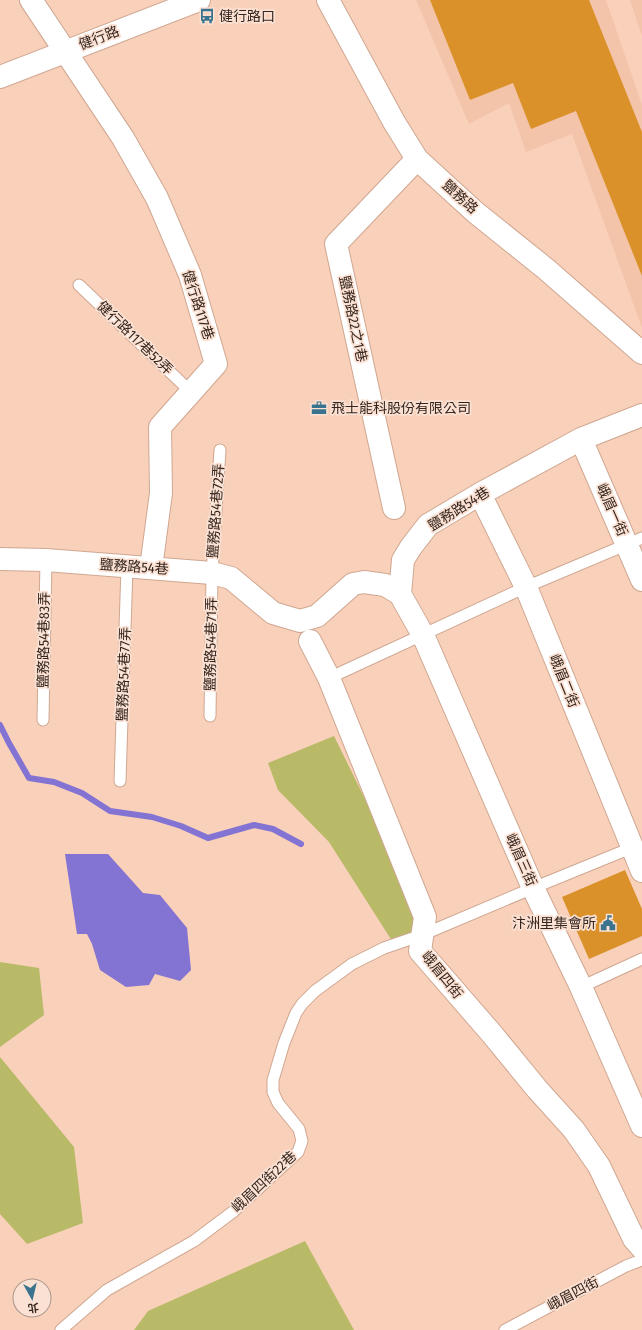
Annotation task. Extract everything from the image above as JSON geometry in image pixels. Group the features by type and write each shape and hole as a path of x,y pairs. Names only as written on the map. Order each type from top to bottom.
{"street":[{"path":"32,0 66,51"},
{"name":"健行路","path":"0,77 199,0"},
{"name":"鹽務路","path":"328,0 394,122 417,159 475,212 546,269 642,353"},
{"name":"健行路117巷","path":"66,51 123,138 156,198 190,275 216,364 160,427 161,494 151,568"},
{"name":"鹽務路22之1巷","path":"394,508 336,244 417,159"},
{"name":"鹽務路54巷","path":"0,559 46,560 212,573 231,578 273,613 300,621 317,616 353,584 364,582 385,585 400,594 403,560 428,525 480,494 581,439 642,415"},
{"name":"峨眉一街","path":"581,439 634,541 642,580"},
{"name":"峨眉二街","path":"480,494 526,588 638,846 642,871"},
{"name":"峨眉三街","path":"400,594 423,635 533,888 581,987 642,1126"},
{"name":"峨眉四街","path":"310,641 329,678 425,917 420,951 492,1034 537,1089 574,1130 599,1166 634,1238 642,1248"}],"lane":[{"name":"健行路117巷52弄","path":"79,285 190,392"},
{"name":"鹽務路54巷72弄","path":"212,573 220,450"},
{"path":"329,678 526,588 634,541"},
{"name":"鹽務路54巷83弄","path":"42,720 46,560"},
{"name":"鹽務路54巷77弄","path":"120,781 127,567"},
{"name":"鹽務路54巷71弄","path":"210,716 212,573"},
{"name":"峨眉四街22巷","path":"61,1330 107,1290 200,1237 234,1211 298,1152 302,1141 299,1129 278,1103 273,1092 273,1080 284,1043 296,1013 302,1004 315,991 352,964 384,948 422,936 533,888 638,846"},
{"path":"581,987 642,959"},
{"name":"峨眉四街","path":"505,1330 626,1266 642,1260"}],"shaded area":[{"path":"416,0 606,0 642,105 642,328 572,134 526,152 509,103 469,124"},
{"path":"630,0 642,0 642,36"},
{"path":"65,854 108,854 143,893 160,895 187,928 191,970 180,981 155,974 149,985 126,987 100,970 92,944 87,934 77,934"}],"green space":[{"path":"334,736 427,925 394,944 329,842 278,790 268,763"},
{"path":"0,962 39,968 44,1015 0,1047"},
{"path":"0,1057 74,1147 83,1223 27,1244 0,1214"},
{"path":"305,1241 354,1330 134,1330 148,1311"}],"building":[{"path":"430,0 589,0 642,132 642,276 576,111 531,129 513,83 470,100"},
{"name":"汴洲里集會所","path":"625,870 642,909 642,936 589,959 562,897"}],"waterway":[{"path":"0,725 29,778 54,782 82,793 110,811 152,817 181,826 208,838 254,825 273,829 301,844"}],"place":[{"name":"健行路口","path":"207,16"},
{"name":"飛士能科股份有限公司","path":"319,408"},
{"name":"汴洲里集會所","path":"608,923"}]}
